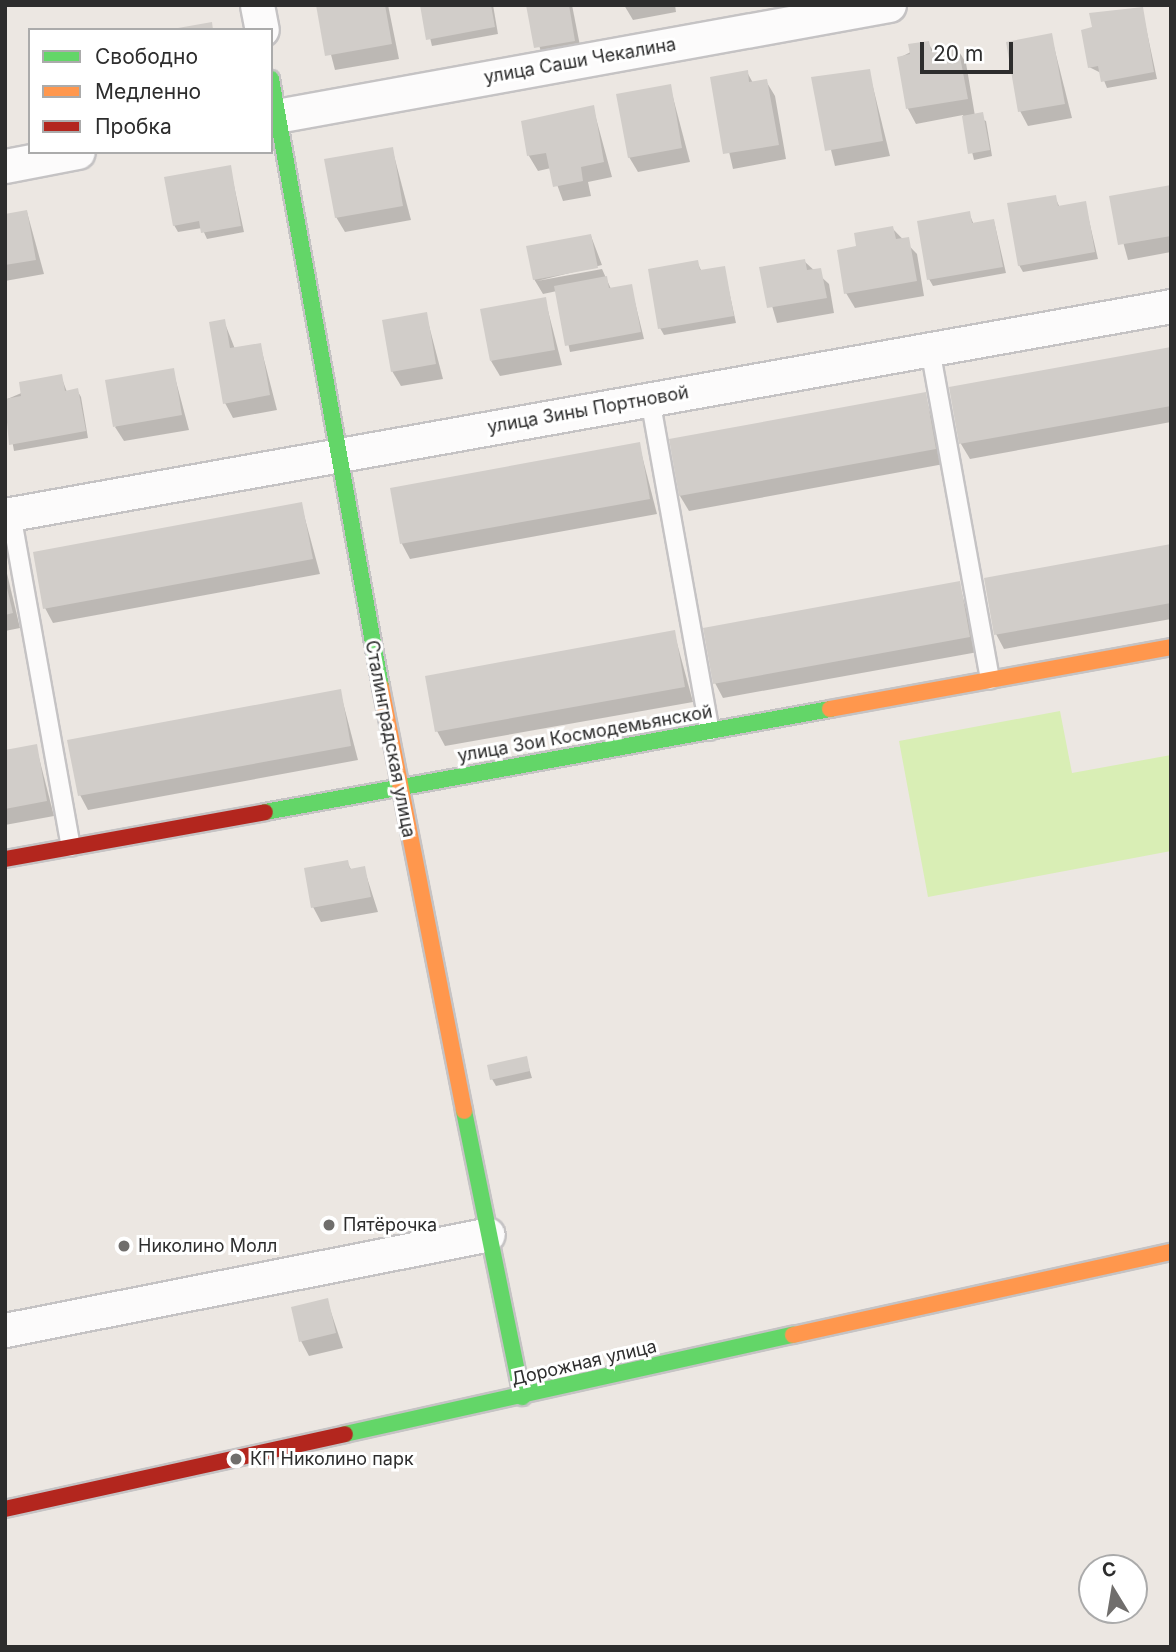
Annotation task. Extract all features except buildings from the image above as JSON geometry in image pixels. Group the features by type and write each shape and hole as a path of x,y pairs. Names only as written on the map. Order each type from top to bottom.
{"street":[{"path":"257,5 262,28"},
{"name":"улица Саши Чекалина","path":"275,116 889,5"},
{"name":"Сталинградская улица","path":"273,98 336,454 399,787 522,1397"},
{"path":"5,166 68,154"},
{"name":"улица Зины Портновой","path":"8,515 1171,306"},
{"name":"улица Зои Космодемьянской","path":"5,859 1171,647"},
{"path":"5,1331 488,1234"},
{"name":"Дорожная улица","path":"5,1509 1171,1252"}],"lane":[{"path":"930,349 990,680"},
{"path":"650,399 710,731"},
{"path":"8,515 71,847"}],"green space":[{"path":"1060,711 1072,773 1171,755 1171,851 928,897 899,741"}],"traffic: fast":[{"path":"273,90 381,687"},
{"path":"265,812 830,709"},
{"path":"464,1111 522,1397"},
{"path":"345,1434 793,1335"}],"traffic: slow":[{"path":"830,709 1171,647"},
{"path":"381,687 464,1111"},
{"path":"793,1335 1171,1252"}],"traffic: jam":[{"path":"5,859 265,812"},
{"path":"5,1509 345,1434"}],"place":[{"name":"Пятёрочка","path":"329,1225"},
{"name":"Николино Молл","path":"124,1246"},
{"name":"КП Николино парк","path":"236,1459"}]}
